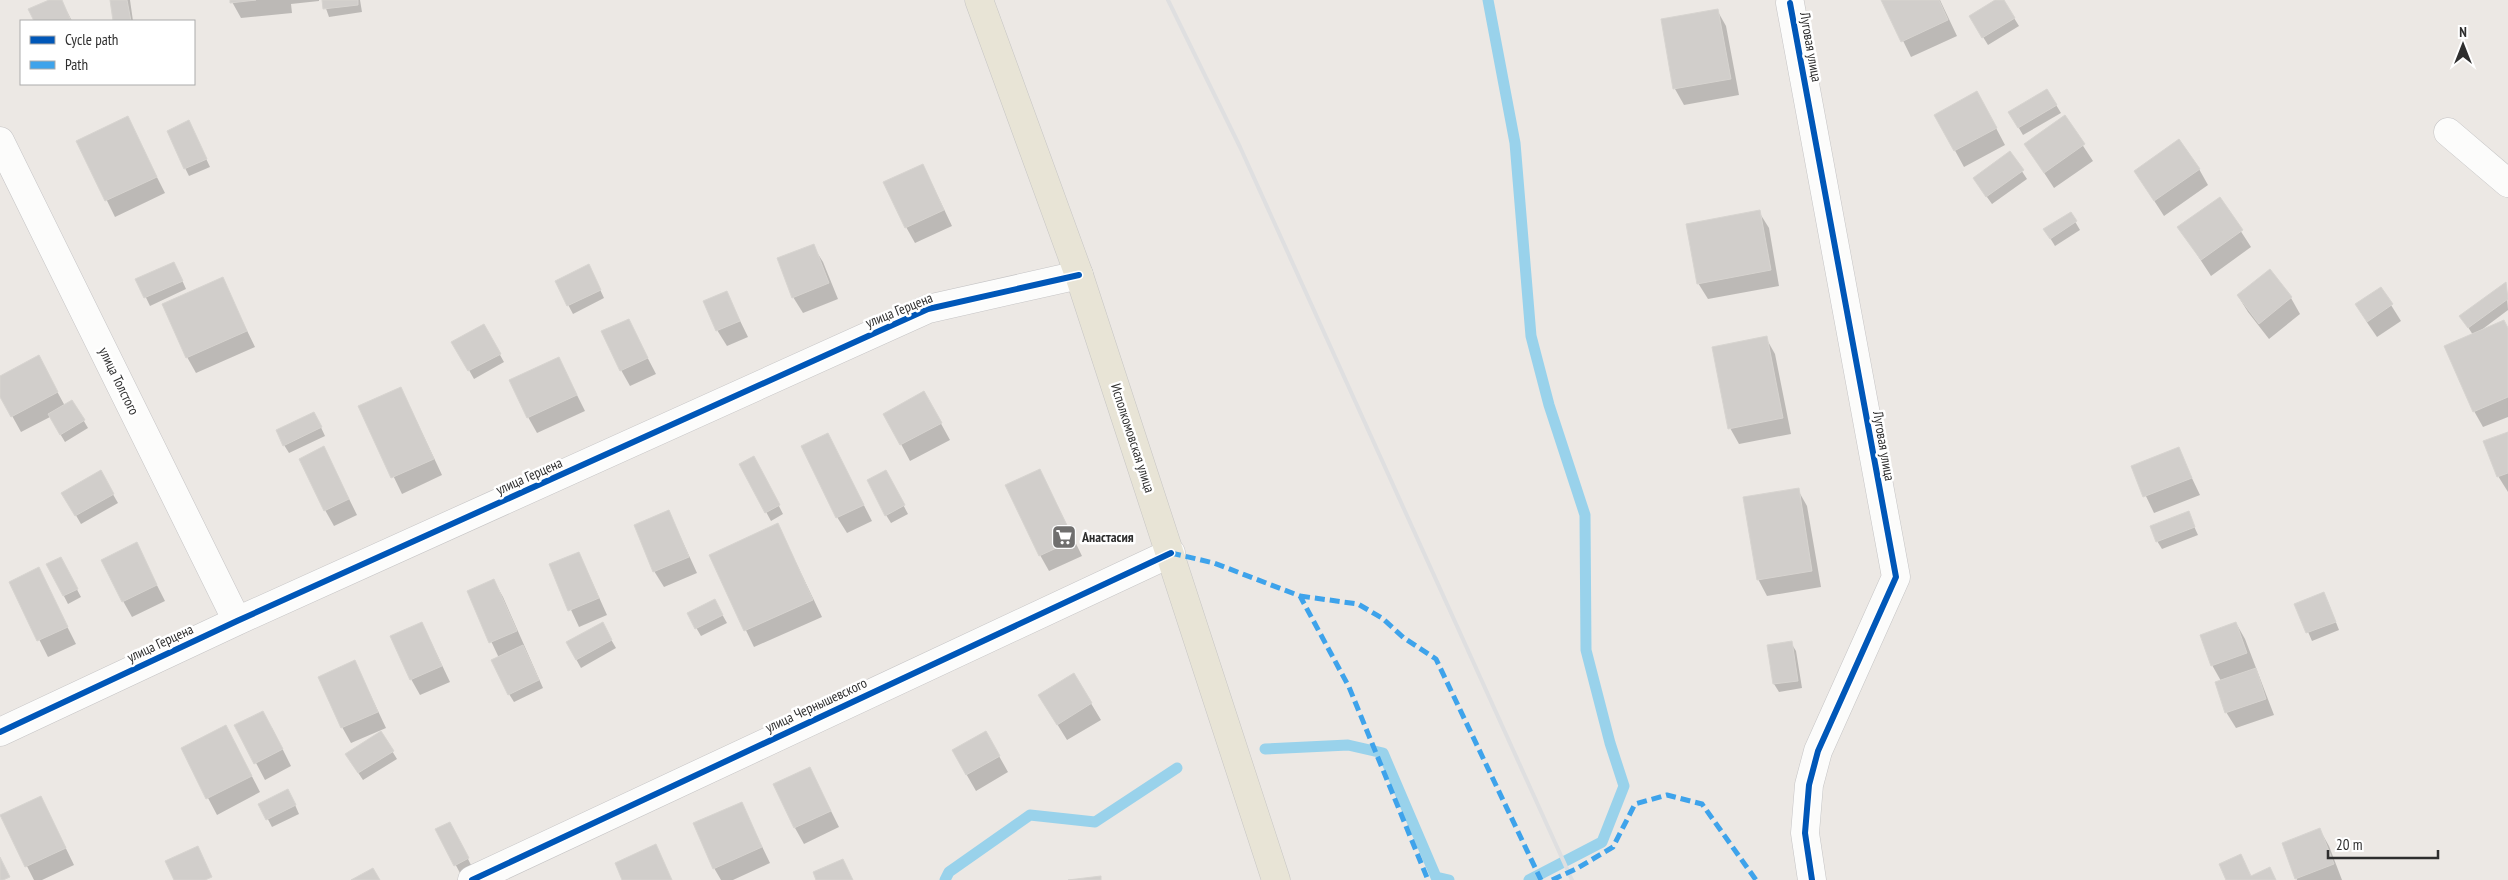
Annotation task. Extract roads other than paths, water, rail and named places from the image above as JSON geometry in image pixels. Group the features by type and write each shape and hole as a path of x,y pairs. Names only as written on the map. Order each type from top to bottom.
{"main road":[{"name":"Исполкомовская улица","path":"979,0 1079,275 1276,880"}],"street":[{"name":"Луговая улица","path":"1790,3 1896,577 1818,751 1809,785 1805,833 1812,880"},
{"path":"2448,132 2508,183"},
{"name":"улица Толстого","path":"0,141 237,621"},
{"name":"улица Герцена","path":"0,732 237,621 928,309 1079,275"},
{"name":"улица Чернышевского","path":"472,880 1171,553"}],"waterway":[{"path":"1488,0 1515,143 1531,336 1549,405 1585,515 1586,650 1610,743 1624,786 1602,842 1529,880"},
{"path":"1265,749 1348,745 1383,753 1436,877 1449,880"},
{"path":"945,880 949,872 1030,815 1095,822 1177,768"}],"railway":[{"path":"1168,0 1240,147 1572,880"}],"place":[{"name":"Анастасия","path":"1064,537"}]}
